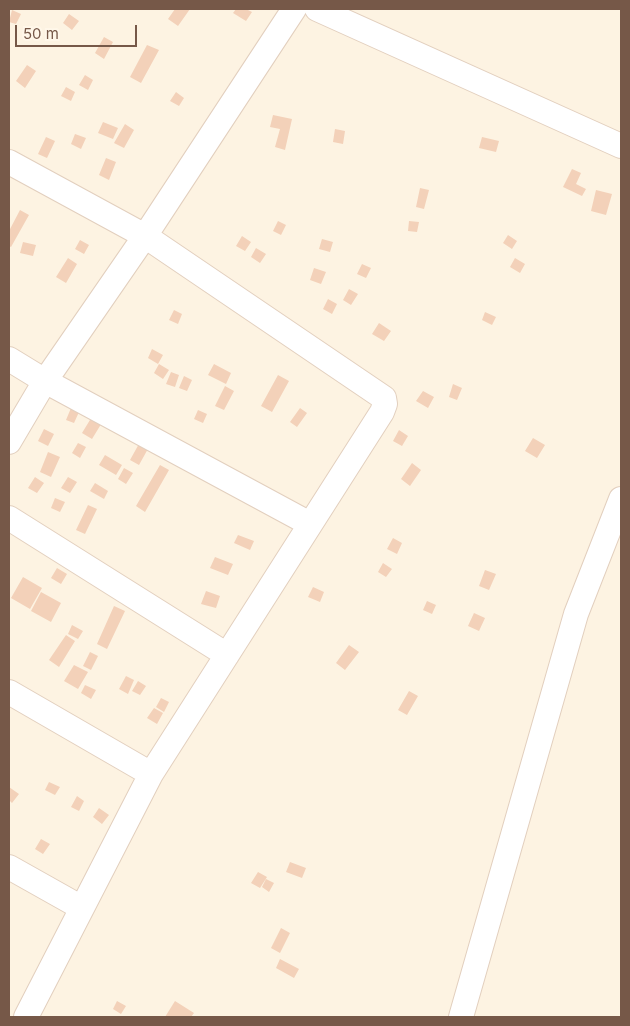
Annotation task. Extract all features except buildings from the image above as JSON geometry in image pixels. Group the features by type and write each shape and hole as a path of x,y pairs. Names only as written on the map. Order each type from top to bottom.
{"street":[{"path":"9,442 45,381 145,236 294,9"},
{"path":"317,9 621,146"},
{"path":"9,162 145,236 384,398 385,404 382,412 150,774 26,1017"},
{"path":"9,360 310,524"},
{"path":"461,1017 576,614 621,499"},
{"path":"9,518 227,655"},
{"path":"9,692 150,774"},
{"path":"9,867 82,908"}]}
